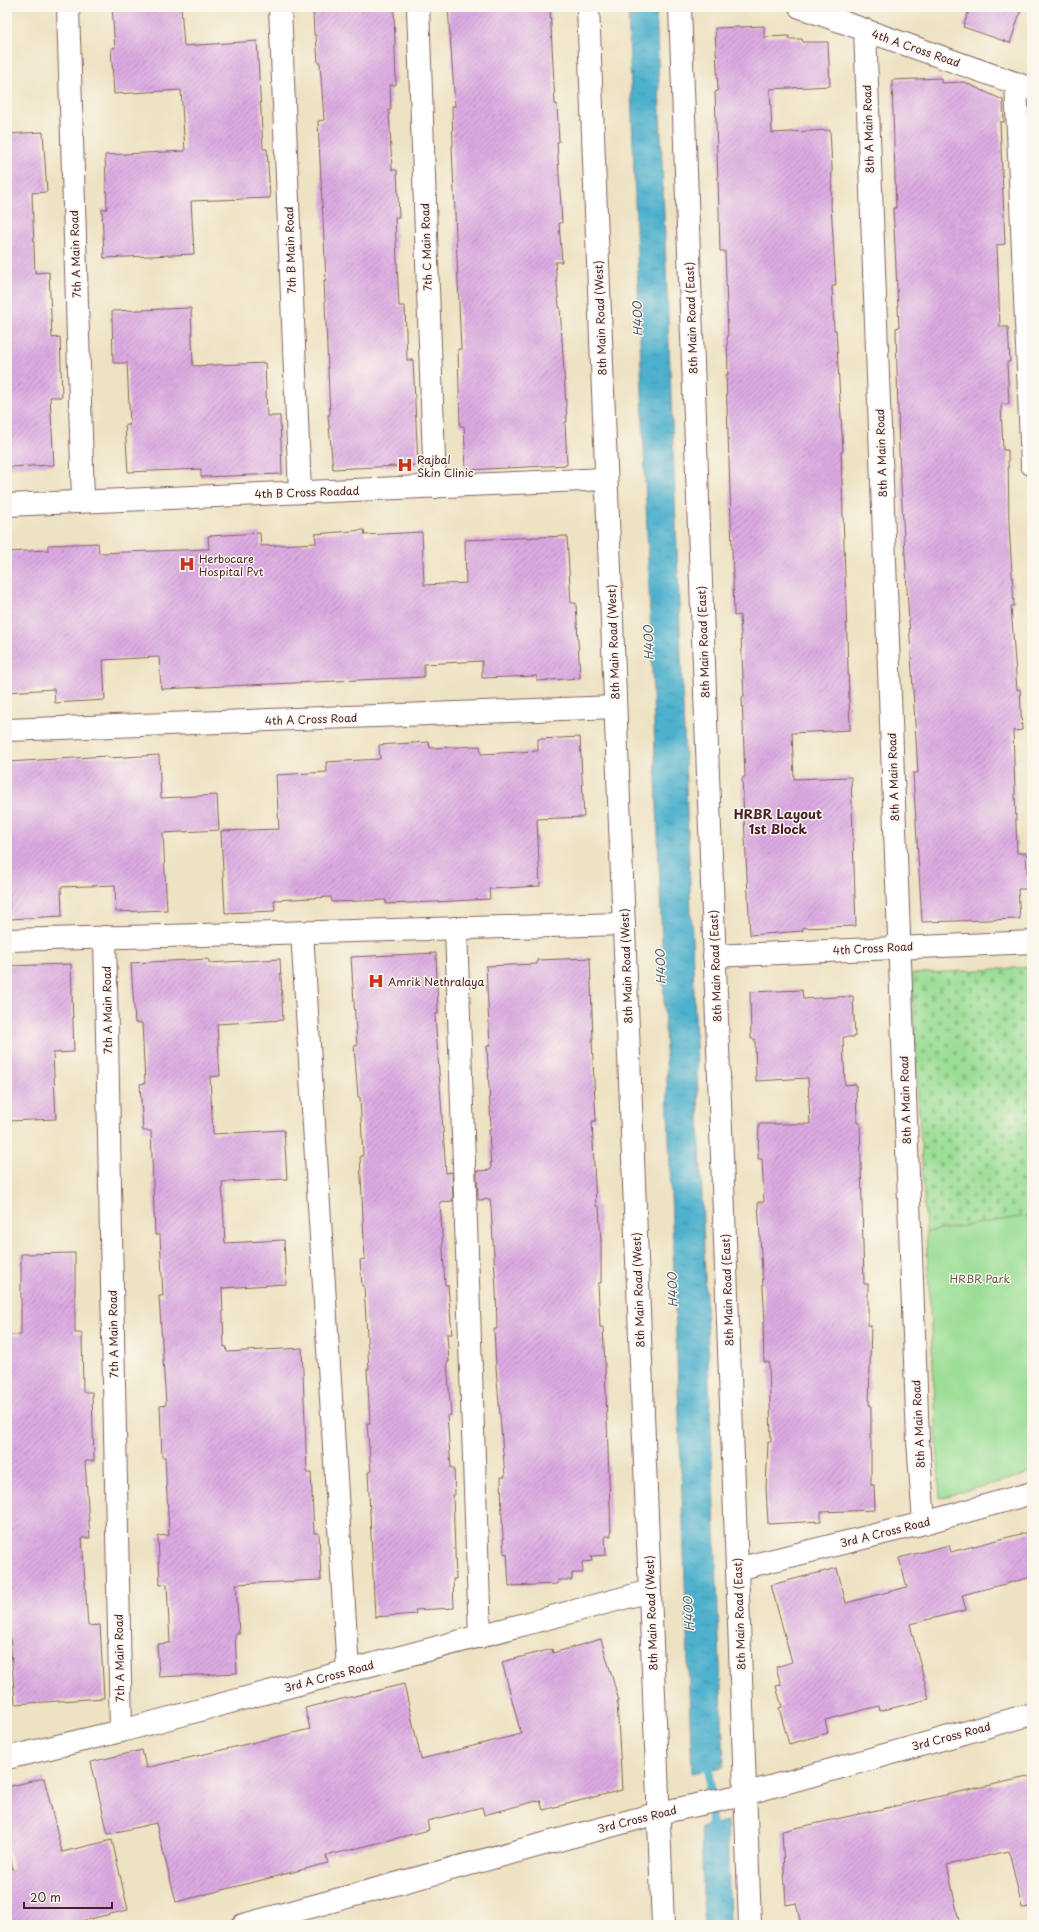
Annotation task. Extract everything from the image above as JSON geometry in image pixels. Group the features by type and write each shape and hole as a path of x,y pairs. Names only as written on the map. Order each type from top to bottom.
{"street":[{"name":"7th A Main Road","path":"68,7 83,502"},
{"name":"7th B Main Road","path":"280,7 300,492"},
{"name":"7th C Main Road","path":"418,7 435,487"},
{"name":"8th Main Road (West)","path":"588,7 663,1925"},
{"name":"8th Main Road (East)","path":"680,7 737,1569 740,1795 750,1925"},
{"name":"4th A Cross Road","path":"800,7 1024,86"},
{"name":"8th A Main Road","path":"865,30 918,1441 924,1523"},
{"path":"1024,86 1032,465"},
{"name":"4th B Cross Roadad","path":"7,505 606,479"},
{"name":"4th A Cross Road","path":"7,730 615,707"},
{"path":"7,940 624,924"},
{"path":"456,928 480,1637"},
{"path":"302,932 348,1672"},
{"name":"7th A Main Road","path":"105,937 121,1731"},
{"name":"4th Cross Road","path":"714,956 1032,942"},
{"name":"3rd A Cross Road","path":"737,1569 924,1523 1032,1493"},
{"name":"3rd A Cross Road","path":"7,1758 121,1731 650,1592"},
{"name":"3rd Cross Road","path":"243,1925 659,1813 740,1795 1032,1714"}],"green space":[{"path":"1032,967 1032,1215 926,1232 911,974"},
{"name":"HRBR Park","path":"1032,1215 1032,1473 940,1498 926,1232"}],"water":[{"path":"628,7 656,7 724,1767 692,1773"},
{"path":"727,1822 730,1925 704,1925 701,1828"}],"building":[{"path":"112,7 181,7 184,46 257,41 263,149 267,149 270,198 191,201 194,254 104,258 102,209 107,209 105,155 185,151 181,90 114,94 111,48 115,48"},
{"path":"394,7 396,85 390,85 391,110 389,110 392,170 397,170 399,217 395,217 399,306 405,306 407,360 413,360 418,465 333,469 328,415 330,415 324,280 326,280 318,121 324,120 320,63 318,63 316,35 314,35 313,10"},
{"path":"448,7 550,7 555,104 557,104 559,142 557,142 562,223 559,223 562,262 555,262 560,307 567,422 565,422 567,465 466,470 464,426 460,426 458,349 461,349 452,146 452,106 455,106"},
{"path":"970,7 1022,7 1010,43 963,27"},
{"path":"764,26 764,37 789,36 789,39 802,39 803,42 828,42 830,86 770,89 772,133 830,130 832,168 831,205 836,286 832,286 843,452 841,452 850,730 792,733 794,779 851,777 856,926 802,928 803,931 750,935 742,778 745,777 742,697 744,697 740,615 734,616 726,375 728,375 728,337 725,251 720,251 715,92 718,91 715,28"},
{"path":"941,78 941,83 964,82 1003,100 1004,122 1000,122 1005,244 997,245 1000,327 1008,327 1010,362 1007,362 1009,404 1001,404 1003,450 1008,450 1009,525 1014,606 1011,606 1017,690 1020,689 1022,730 1013,731 1017,853 1026,853 1028,889 1018,889 1020,919 922,922 913,773 918,773 899,453 896,328 899,327 893,208 896,208 892,80"},
{"path":"43,132 47,192 32,193 35,273 49,272 52,338 60,337 62,397 50,397 54,465 7,467 7,134"},
{"path":"191,308 193,366 265,363 267,416 280,416 282,474 201,477 201,469 128,472 125,425 130,425 127,363 113,363 112,311"},
{"path":"364,530 365,535 422,532 424,585 466,583 465,540 567,536 571,603 576,603 580,678 537,681 537,676 482,678 482,661 424,664 424,677 161,689 159,657 103,660 105,700 55,703 54,689 7,692 7,552 48,550 48,545 98,543 99,553 209,549 208,536 260,533 261,546 316,543 315,534"},
{"path":"580,737 584,817 537,819 540,886 489,889 490,899 435,902 386,904 386,900 332,902 331,897 274,900 275,911 225,913 221,831 279,829 276,775 327,772 326,762 380,759 379,745 429,742 430,748 480,746 481,754 538,751 538,739"},
{"path":"159,755 161,798 217,795 219,830 163,833 167,910 116,912 115,885 61,887 62,916 10,919 7,852 7,762 107,756 108,758"},
{"path":"436,953 438,1014 435,1014 446,1173 452,1172 453,1201 440,1202 445,1285 448,1285 452,1334 447,1334 449,1362 447,1362 451,1415 447,1416 451,1468 454,1468 455,1495 453,1495 456,1579 453,1579 454,1608 415,1610 416,1614 375,1617 368,1472 371,1472 367,1423 370,1423 367,1369 369,1369 364,1286 362,1286 360,1260 365,1259 360,1156 363,1156 360,1097 358,1097 354,1046 357,1046 351,957"},
{"path":"590,958 596,1121 592,1121 596,1206 599,1206 601,1244 601,1283 598,1283 600,1327 603,1327 605,1365 611,1536 605,1536 606,1555 591,1556 592,1561 582,1562 583,1573 572,1573 572,1580 558,1580 558,1584 509,1586 507,1553 504,1554 502,1518 501,1477 505,1477 494,1329 497,1329 491,1208 490,1199 478,1200 477,1171 491,1170 489,1129 491,1128 487,1046 490,1046 486,966 537,964 537,960"},
{"path":"209,959 209,963 280,959 283,1020 217,1024 220,1076 210,1077 213,1134 284,1130 287,1179 222,1182 225,1243 284,1240 286,1284 222,1288 224,1347 226,1346 227,1352 302,1348 307,1473 311,1473 314,1533 319,1533 321,1580 236,1584 239,1634 235,1634 237,1673 159,1677 157,1644 170,1643 167,1584 160,1585 158,1536 169,1535 165,1457 162,1457 160,1406 166,1405 159,1296 163,1296 160,1235 155,1235 151,1131 143,1131 140,1084 145,1083 142,1023 135,1023 131,963"},
{"path":"71,964 74,1052 53,1053 56,1119 7,1121 7,966"},
{"path":"802,990 803,999 853,996 855,1037 843,1037 845,1085 856,1084 857,1123 860,1123 864,1284 868,1284 868,1325 871,1325 869,1405 871,1405 871,1485 874,1485 875,1510 821,1512 821,1521 768,1524 766,1488 768,1442 771,1442 769,1362 764,1362 763,1322 765,1322 758,1202 764,1202 762,1159 758,1159 759,1124 810,1124 808,1078 756,1081 755,1039 751,1039 750,992"},
{"path":"75,1253 75,1333 82,1333 83,1392 92,1392 94,1461 85,1461 90,1538 82,1538 88,1626 100,1625 104,1698 15,1704 7,1594 7,1335 21,1335 21,1254"},
{"path":"1032,1531 1032,1577 962,1595 966,1610 910,1624 929,1699 880,1711 879,1706 825,1720 828,1733 789,1744 779,1708 782,1707 776,1686 781,1685 776,1667 792,1662 771,1585 837,1568 846,1603 907,1587 899,1558 949,1545 951,1552"},
{"path":"601,1639 619,1701 617,1701 622,1790 543,1810 540,1800 484,1815 482,1807 427,1821 429,1830 326,1856 328,1863 176,1902 156,1823 108,1834 91,1762 142,1750 146,1768 310,1729 305,1708 404,1684 421,1759 521,1734 502,1662 552,1649 553,1653"},
{"path":"1032,1776 1032,1907 1022,1908 1009,1851 947,1865 960,1925 801,1925 796,1903 786,1905 782,1831"},
{"path":"44,1778 62,1852 112,1840 128,1910 81,1921 82,1925 7,1925 7,1871 13,1869 7,1844 7,1787"}],"waterway":[{"name":"H400","path":"709,1759 712,1838"}],"place":[{"name":"Rajbal Skin Clinic","path":"405,465"},
{"name":"Herbocare Hospital Pvt","path":"187,564"},
{"name":"Amrik Nethralaya","path":"376,981"}],"district":[{"name":"HRBR Layout 1st Block","path":"778,820"}]}
